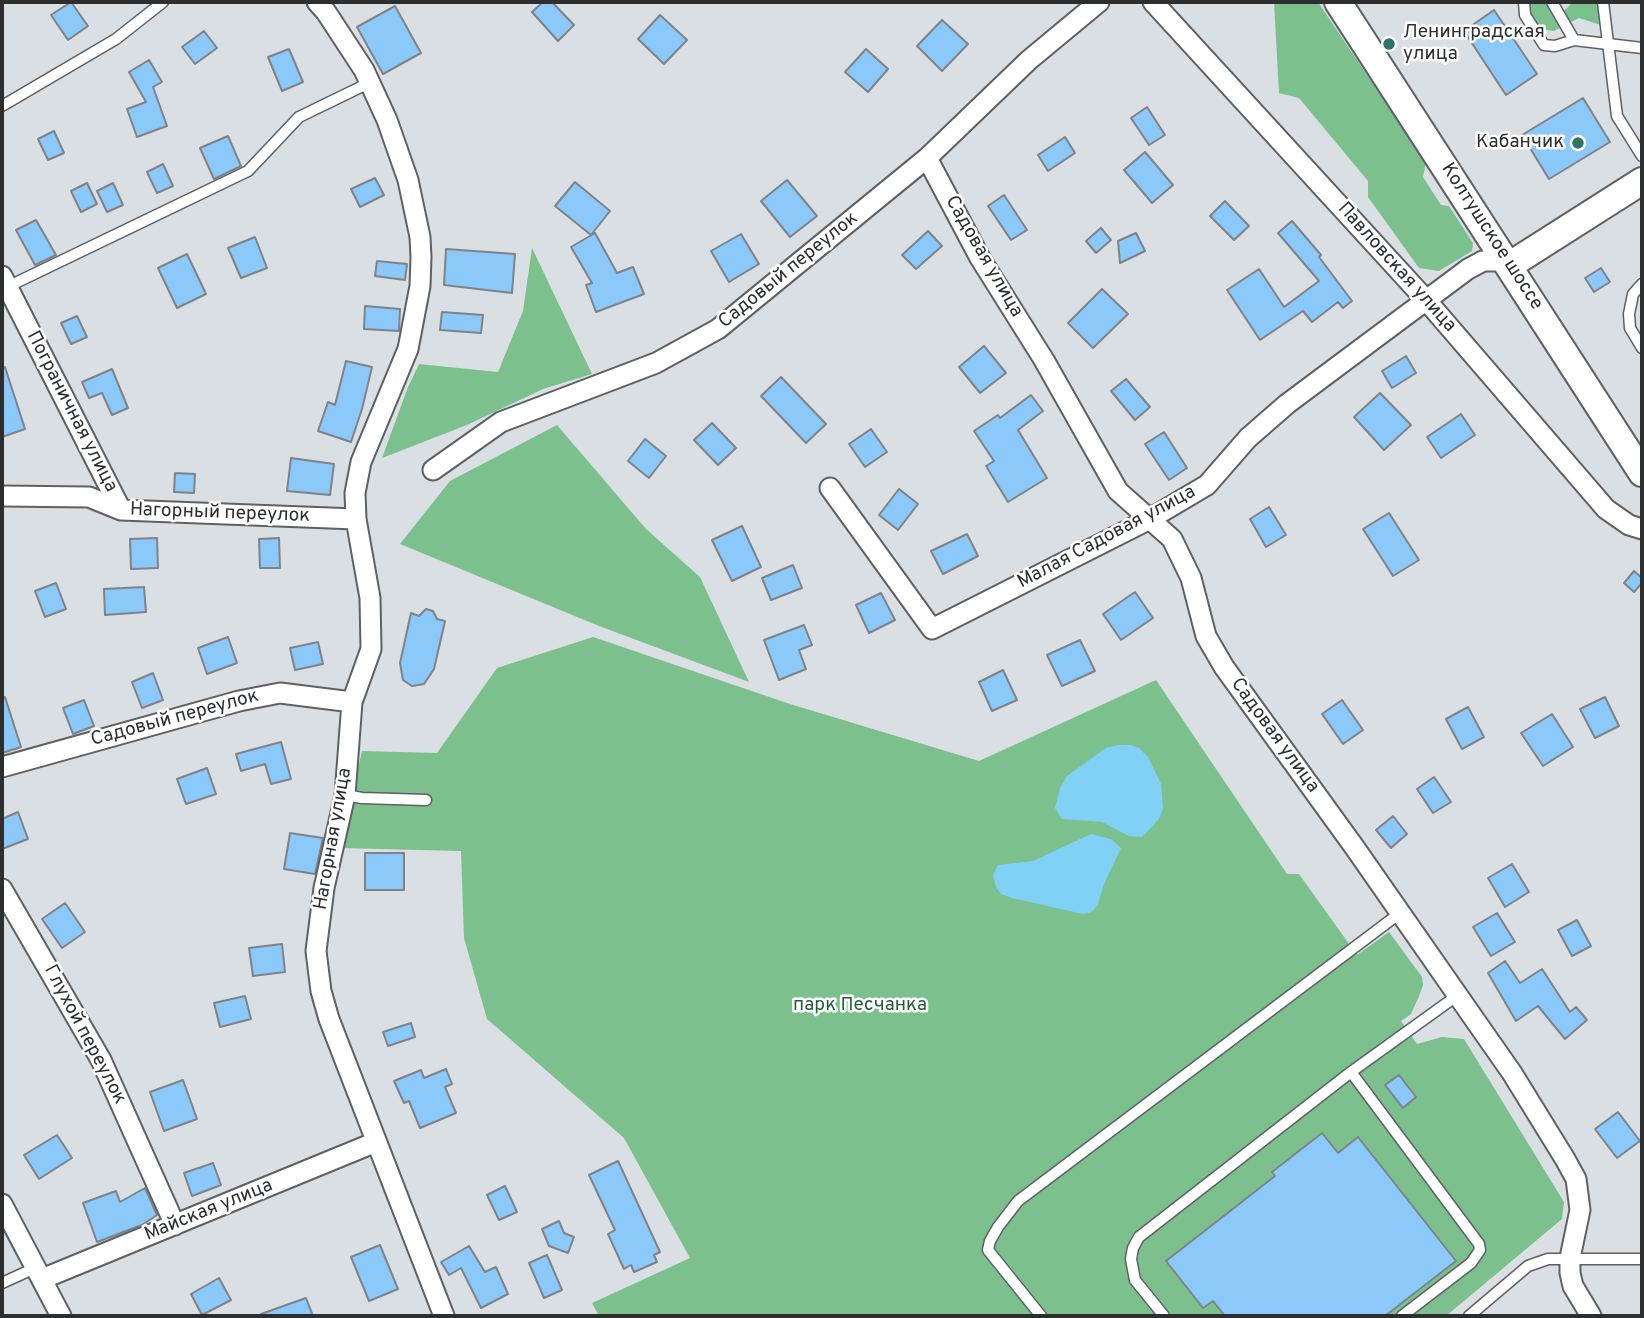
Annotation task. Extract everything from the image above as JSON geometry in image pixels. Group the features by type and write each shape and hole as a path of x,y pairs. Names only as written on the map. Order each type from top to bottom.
{"main road":[{"name":"Колтушское шоссе","path":"1338,2 1642,473"},
{"path":"1510,265 1642,181"}],"street":[{"name":"Нагорная улица","path":"317,2 364,70 387,120 408,180 420,237 420,286 408,349 361,462 355,493 356,519 370,598 370,649 352,702 345,795 324,888 316,951 321,991 329,1019 444,1316"},
{"name":"Садовый переулок","path":"433,470 501,422 656,363 718,329 928,158 1029,60 1099,2"},
{"name":"Павловская улица","path":"1153,2 1426,300 1606,509 1629,525 1642,529"},
{"name":"Садовая улица","path":"928,158 980,258 1044,360 1118,491 1172,539 1191,578 1206,636 1224,667 1512,1073 1576,1180 1580,1210 1570,1258 1573,1286 1591,1316"},
{"name":"Малая Садовая улица","path":"830,488 932,629 1148,520 1207,485 1248,438 1287,404 1426,300 1483,261 1510,265"},
{"name":"Пограничная улица","path":"4,281 121,510"},
{"name":"Нагорный переулок","path":"2,496 89,497 121,510 356,519"},
{"name":"Садовый переулок","path":"2,767 239,701 280,693 352,702"},
{"name":"Глухой переулок","path":"2,889 101,1059 175,1225"},
{"name":"Майская улица","path":"39,1273 175,1225 376,1142"},
{"path":"2,1204 61,1316"}],"lane":[{"path":"2,106 116,39 163,2"},
{"path":"1524,2 1525,15 1544,45 1555,46 1574,40 1642,48"},
{"path":"1552,2 1574,40"},
{"path":"1603,2 1617,116 1642,156"},
{"path":"4,281 248,171 299,117 369,83"},
{"path":"1642,284 1633,294 1629,314 1630,328 1642,348"},
{"path":"345,795 426,800"},
{"path":"1041,1316 988,1250 998,1227 1018,1201 1400,913"},
{"path":"1164,1316 1135,1280 1133,1248 1139,1237 1350,1073 1458,995"},
{"path":"1350,1073 1479,1244 1480,1250 1471,1263 1402,1316"},
{"path":"1469,1316 1528,1266 1548,1259 1642,1259"},
{"path":"2,1283 39,1273"}],"green space":[{"path":"1274,2 1318,2 1426,163 1423,177 1441,205 1449,206 1473,243 1472,251 1439,271 1419,268 1368,197 1368,181 1299,98 1279,93"},
{"path":"1530,2 1548,2 1552,8 1565,10 1573,2 1597,2 1601,25 1579,18 1554,31 1541,29 1530,14"},
{"path":"532,248 592,374 543,389 467,425 382,458 419,364 498,372 523,311"},
{"path":"557,425 646,529 700,577 749,682 599,626 400,544 450,481"},
{"name":"парк Песчанка","path":"593,637 790,704 979,761 1156,680 1287,874 1299,874 1357,955 1389,932 1422,977 1423,985 1411,1014 1401,1021 1417,1044 1442,1037 1464,1039 1564,1202 1562,1219 1446,1316 599,1316 592,1303 690,1258 624,1138 487,1019 464,938 461,851 340,848 362,751 437,753 497,668"}],"water":[{"path":"1118,745 1139,748 1148,757 1161,784 1163,808 1159,819 1142,837 1129,836 1102,822 1062,819 1055,808 1060,788 1067,776 1106,748"},
{"path":"1091,834 1111,839 1121,848 1098,904 1092,912 1083,914 1012,898 1001,894 996,887 993,875 998,865 1033,861"}],"building":[{"path":"71,2 88,26 68,40 51,15"},
{"path":"543,2 552,2 574,25 558,41 532,12"},
{"path":"395,6 421,53 383,74 357,27"},
{"path":"1494,10 1537,74 1506,95 1464,31"},
{"path":"660,15 687,40 664,64 638,39"},
{"path":"942,20 968,44 942,71 917,46"},
{"path":"204,31 217,48 195,64 182,47"},
{"path":"289,49 303,82 282,91 268,57"},
{"path":"866,49 888,69 868,92 845,72"},
{"path":"149,60 162,82 153,87 167,126 137,137 127,109 146,102 129,72"},
{"path":"1583,98 1610,142 1549,179 1522,135"},
{"path":"1147,107 1165,135 1149,145 1131,118"},
{"path":"54,131 64,153 48,160 38,139"},
{"path":"228,136 241,166 214,179 200,148"},
{"path":"1065,137 1075,153 1048,171 1038,155"},
{"path":"1145,152 1173,185 1152,203 1124,170"},
{"path":"163,164 173,186 157,193 147,172"},
{"path":"375,178 384,195 360,207 351,189"},
{"path":"787,180 817,216 790,237 761,201"},
{"path":"575,182 610,211 591,235 555,206"},
{"path":"87,183 97,204 81,212 71,191"},
{"path":"113,183 123,205 107,212 97,191"},
{"path":"1004,195 1027,230 1011,240 988,206"},
{"path":"1225,201 1249,226 1234,240 1210,216"},
{"path":"36,220 56,255 35,265 16,230"},
{"path":"1292,221 1321,255 1319,257 1352,301 1343,308 1338,302 1312,322 1303,311 1260,340 1227,290 1259,269 1284,307 1319,281 1278,233"},
{"path":"1101,228 1111,240 1096,253 1086,241"},
{"path":"928,231 942,246 916,269 902,255"},
{"path":"595,233 617,273 633,267 644,294 596,312 586,285 592,283 571,247"},
{"path":"1136,233 1145,251 1120,263 1118,241"},
{"path":"741,234 759,264 729,282 711,251"},
{"path":"255,237 267,268 241,278 228,248"},
{"path":"446,249 515,254 512,293 444,285"},
{"path":"187,254 206,294 177,308 158,268"},
{"path":"377,261 407,264 405,280 375,276"},
{"path":"1601,268 1610,282 1594,292 1585,278"},
{"path":"1102,289 1128,314 1093,348 1068,323"},
{"path":"365,306 400,309 399,331 364,329"},
{"path":"442,312 483,315 481,333 440,330"},
{"path":"77,316 87,337 71,344 61,323"},
{"path":"984,346 1006,373 980,393 959,367"},
{"path":"1406,356 1416,373 1392,388 1382,371"},
{"path":"346,361 372,367 351,442 318,431 328,402 335,405"},
{"path":"5,367 25,429 2,437 2,368"},
{"path":"112,369 128,408 112,415 102,393 89,398 82,382"},
{"path":"781,377 826,424 806,443 761,396"},
{"path":"1126,379 1150,407 1135,420 1111,391"},
{"path":"1380,393 1411,425 1384,450 1354,417"},
{"path":"1031,395 1043,411 1018,430 1047,478 1008,502 986,466 994,461 974,431 998,415 1000,418"},
{"path":"1461,414 1475,435 1441,458 1427,437"},
{"path":"712,423 736,448 718,465 694,440"},
{"path":"871,429 887,452 865,467 849,444"},
{"path":"1164,432 1187,468 1169,480 1145,444"},
{"path":"645,439 666,456 649,478 628,461"},
{"path":"291,458 334,464 330,495 287,491"},
{"path":"175,473 195,474 194,493 174,492"},
{"path":"899,489 918,504 898,530 879,515"},
{"path":"1269,507 1286,535 1266,547 1250,519"},
{"path":"1389,513 1419,560 1393,576 1363,529"},
{"path":"742,526 761,567 732,581 712,540"},
{"path":"967,534 978,556 943,574 931,551"},
{"path":"157,538 158,568 131,569 130,539"},
{"path":"279,538 280,568 260,568 259,539"},
{"path":"793,565 802,588 771,600 762,578"},
{"path":"1634,571 1642,578 1642,583 1634,592 1624,583"},
{"path":"56,583 66,609 45,617 35,591"},
{"path":"144,587 146,612 105,615 104,589"},
{"path":"1135,592 1153,618 1121,640 1103,614"},
{"path":"881,593 895,620 869,633 856,605"},
{"path":"426,609 433,611 437,619 445,621 434,669 424,684 412,686 403,680 400,663 411,613 419,616"},
{"path":"804,625 812,645 799,650 806,669 779,680 764,640"},
{"path":"228,637 237,663 207,674 198,648"},
{"path":"1080,640 1095,671 1062,686 1047,655"},
{"path":"318,642 323,664 295,670 290,648"},
{"path":"1003,670 1017,700 992,711 979,682"},
{"path":"153,673 163,700 142,708 132,682"},
{"path":"5,697 21,747 2,753 2,698"},
{"path":"1605,697 1619,726 1595,738 1580,709"},
{"path":"84,700 94,726 73,734 63,708"},
{"path":"1342,700 1363,730 1343,744 1322,714"},
{"path":"1468,707 1484,737 1462,749 1446,719"},
{"path":"1552,714 1573,747 1543,766 1521,733"},
{"path":"281,742 291,779 271,784 265,764 241,771 236,754"},
{"path":"207,768 216,794 186,804 177,779"},
{"path":"1434,777 1451,802 1433,813 1417,789"},
{"path":"18,812 28,839 2,849 2,819"},
{"path":"1393,816 1407,834 1391,848 1376,830"},
{"path":"290,833 323,838 315,874 284,869"},
{"path":"365,853 404,853 404,890 365,890"},
{"path":"1512,864 1529,892 1505,907 1488,878"},
{"path":"65,903 85,932 62,948 42,919"},
{"path":"1497,913 1515,942 1491,956 1473,927"},
{"path":"1577,920 1591,946 1572,956 1558,930"},
{"path":"282,944 285,972 253,976 249,948"},
{"path":"1505,961 1520,983 1542,969 1570,1012 1576,1007 1587,1020 1565,1039 1538,1006 1516,1021 1488,973"},
{"path":"245,996 251,1019 220,1027 214,1003"},
{"path":"411,1023 415,1037 388,1046 383,1032"},
{"path":"446,1069 452,1084 445,1087 456,1113 420,1128 409,1101 404,1103 394,1081 421,1070 424,1078"},
{"path":"1399,1075 1416,1097 1403,1108 1385,1085"},
{"path":"183,1080 197,1119 164,1131 150,1092"},
{"path":"1618,1112 1640,1141 1617,1158 1595,1129"},
{"path":"1322,1133 1338,1153 1358,1137 1456,1261 1385,1316 1225,1316 1213,1301 1203,1308 1166,1261 1275,1176 1272,1172"},
{"path":"57,1135 72,1158 39,1179 24,1155"},
{"path":"618,1161 660,1252 654,1255 657,1262 634,1272 631,1265 624,1269 608,1234 615,1230 589,1175"},
{"path":"213,1163 221,1185 192,1196 184,1173"},
{"path":"505,1186 517,1212 499,1220 487,1195"},
{"path":"145,1188 157,1215 142,1225 97,1242 83,1203 116,1191 120,1202"},
{"path":"559,1221 564,1233 574,1237 568,1253 549,1246 542,1229"},
{"path":"380,1245 398,1289 369,1301 351,1257"},
{"path":"469,1246 485,1272 496,1267 508,1294 481,1308 461,1268 449,1275 441,1262"},
{"path":"547,1255 562,1290 544,1298 529,1263"},
{"path":"219,1278 231,1300 202,1315 191,1294"},
{"path":"306,1298 313,1316 261,1316 261,1314"}],"place":[{"name":"Ленинградская улица","path":"1389,44"},
{"name":"Кабанчик","path":"1578,143"}]}
